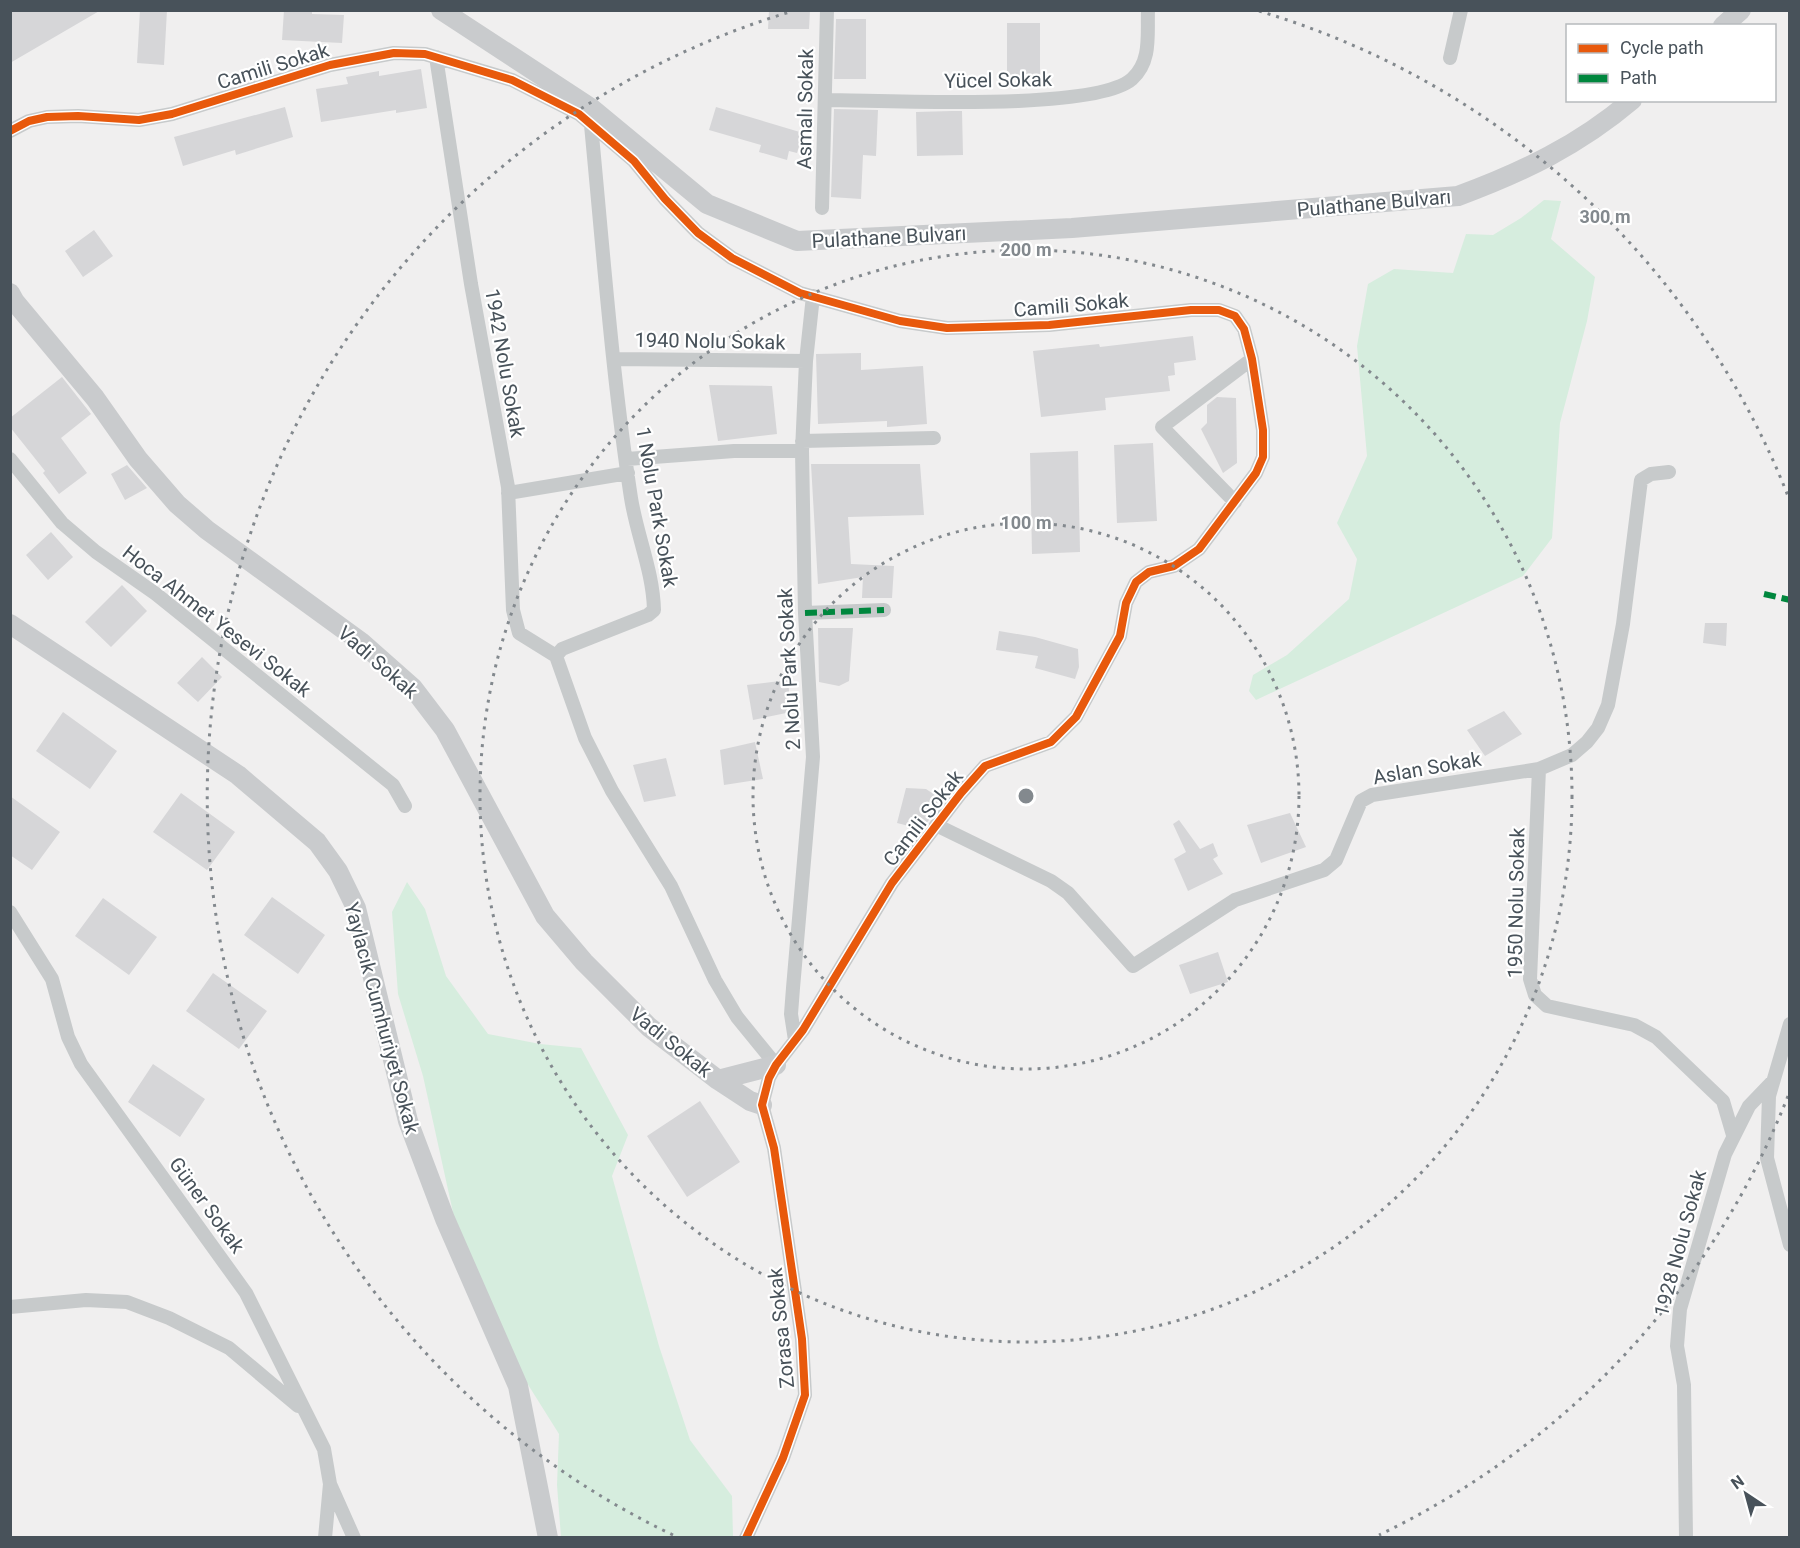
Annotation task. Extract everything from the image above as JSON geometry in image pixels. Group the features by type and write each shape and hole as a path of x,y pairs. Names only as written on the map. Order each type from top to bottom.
{"street":[{"name":"Pulathane Bulvarı","path":"441,10 591,108 707,204 797,241 1072,228 1458,196 1497,182 1584,138 1629,102"},
{"name":"Asmalı Sokak","path":"822,208 827,10"},
{"name":"Yücel Sokak","path":"825,100 1048,101 1113,89 1131,80 1142,67 1147,52 1148,10"},
{"path":"1450,58 1461,10"},
{"path":"1726,24 1741,10"},
{"name":"Camili Sokak","path":"10,132 29,122 47,117 78,116 139,120 172,114 330,65 394,53 425,54 512,80 579,114 634,161 665,199 698,233 732,258 800,293 900,321 947,328 1049,325 1191,310 1219,310 1235,315 1244,329 1252,359 1263,430 1263,457 1256,473 1199,549 1174,566 1149,572 1136,582 1126,603 1120,636 1076,717 1051,742 985,766 961,794 892,883 795,1040 776,1065 762,1105"},
{"name":"1942 Nolu Sokak","path":"436,57 471,284 508,493 513,610 519,633 556,656"},
{"name":"1 Nolu Park Sokak","path":"556,656 562,649 648,615 654,610 654,591 632,500 614,359 591,125"},
{"name":"Vadi Sokak","path":"10,293 95,398 138,459 177,504 207,530 361,642 413,688 445,729 545,916 584,962 649,1027 718,1080 750,1101 762,1105"},
{"name":"2 Nolu Park Sokak","path":"795,1040 791,1014 813,757 805,613 802,446 806,361 813,296"},
{"name":"1940 Nolu Sokak","path":"614,359 806,361"},
{"path":"1235,502 1162,427 1252,359"},
{"path":"508,493 628,466 734,451 934,438"},
{"name":"Hoca Ahmet Yesevi Sokak","path":"10,459 62,523 79,538 156,594 393,784 405,806"},
{"name":"Aslan Sokak","path":"938,826 1051,881 1068,894 1133,966 1235,900 1324,870 1336,860 1361,801 1372,795 1539,769 1572,755 1598,728 1608,705 1623,624 1641,480 1651,474 1669,472"},
{"path":"805,613 884,610"},
{"name":"Yaylacık Cumhuriyet Sokak","path":"10,624 238,775 317,842 338,871 356,908 408,1121 445,1219 518,1386 540,1486 548,1538"},
{"path":"556,656 585,738 612,791 670,886 715,980 737,1017 776,1065 718,1080"},
{"name":"1950 Nolu Sokak","path":"1539,769 1530,979 1534,995 1547,1006 1634,1025 1656,1037 1723,1101 1733,1135"},
{"name":"Güner Sokak","path":"10,912 51,979 68,1037 81,1064 246,1293 324,1449 330,1484 325,1538"},
{"path":"1790,1024 1769,1096 1767,1158 1790,1245"},
{"name":"1928 Nolu Sokak","path":"1686,1538 1684,1385 1677,1347 1680,1309 1725,1154 1749,1106 1773,1081"},
{"name":"Zorasa Sokak","path":"746,1538 783,1458 805,1395 802,1339 774,1148 762,1105"},
{"path":"10,1306 86,1300 127,1302 169,1318 228,1348 302,1409"},
{"path":"330,1484 354,1538"}],"green space":[{"path":"1544,200 1561,201 1551,239 1595,277 1587,321 1560,423 1552,538 1523,576 1256,700 1249,691 1253,675 1287,655 1349,599 1357,559 1337,523 1367,456 1357,346 1368,284 1394,269 1453,273 1466,234 1493,235 1521,218"},
{"path":"407,882 425,909 446,976 488,1034 540,1044 581,1048 628,1135 612,1176 659,1346 690,1440 732,1496 733,1537 561,1537 557,1485 559,1434 471,1294 423,1076 398,994 392,912"}],"building":[{"path":"10,10 101,10 10,63"},
{"path":"140,10 167,10 164,65 137,63"},
{"path":"284,10 312,10 312,14 344,15 342,43 282,40"},
{"path":"769,10 810,10 809,29 768,29"},
{"path":"836,19 866,19 866,79 834,79"},
{"path":"1007,23 1040,23 1040,80 1007,80"},
{"path":"421,69 427,108 396,113 396,110 321,122 316,89 348,84 346,77 379,71 379,76"},
{"path":"285,107 293,137 236,155 235,150 183,166 174,137"},
{"path":"716,107 803,133 797,153 789,151 787,160 759,152 761,145 709,130"},
{"path":"834,109 878,110 876,156 863,155 861,199 831,197"},
{"path":"962,111 963,155 917,156 916,112"},
{"path":"94,230 113,256 83,277 65,251"},
{"path":"1193,336 1196,360 1174,363 1175,375 1168,376 1170,391 1105,398 1106,410 1041,417 1033,351 1099,344 1100,347"},
{"path":"861,353 861,370 923,366 927,424 887,427 887,421 818,424 816,354"},
{"path":"62,377 91,414 61,438 87,473 59,494 43,473 45,471 10,427 10,418"},
{"path":"709,385 772,386 777,434 718,441"},
{"path":"1217,397 1236,398 1237,463 1223,473 1201,429 1207,423 1207,405"},
{"path":"1153,443 1157,521 1117,523 1114,445"},
{"path":"1078,451 1080,552 1032,554 1030,453"},
{"path":"811,464 920,464 924,515 848,517 851,564 894,566 892,598 862,598 863,577 818,584"},
{"path":"127,465 147,488 125,500 111,474"},
{"path":"51,532 73,557 48,580 26,555"},
{"path":"122,585 147,611 111,647 85,622"},
{"path":"1705,623 1727,623 1726,646 1703,643"},
{"path":"818,628 853,628 849,681 839,686 819,682"},
{"path":"999,631 1035,637 1078,649 1079,667 1075,679 1035,668 1038,656 996,650"},
{"path":"202,657 222,677 198,702 177,683"},
{"path":"788,680 791,712 753,720 747,685"},
{"path":"1504,711 1522,734 1485,756 1467,730"},
{"path":"63,712 117,751 90,789 36,751"},
{"path":"755,742 763,779 724,785 720,750"},
{"path":"666,758 676,796 644,802 633,765"},
{"path":"906,788 926,789 938,797 936,811 925,825 913,827 897,823"},
{"path":"181,793 235,832 207,870 153,832"},
{"path":"10,796 60,832 32,870 10,855"},
{"path":"1290,813 1306,847 1261,863 1247,825"},
{"path":"1179,820 1200,849 1213,843 1218,856 1213,859 1223,874 1188,891 1174,859 1186,852 1173,824"},
{"path":"272,897 325,935 298,974 244,935"},
{"path":"103,898 157,937 129,975 75,936"},
{"path":"1218,952 1228,982 1190,994 1179,965"},
{"path":"213,973 267,1011 239,1049 186,1011"},
{"path":"153,1064 205,1099 180,1137 128,1102"},
{"path":"700,1101 740,1162 687,1197 647,1136"}],"marked path":[{"path":"1764,594 1790,600"},
{"path":"805,613 884,610"}],"cycle path":[{"path":"10,131 29,121 47,117 78,116 139,120 172,114 330,65 394,53 425,54 512,80 579,114 634,161 665,199 698,233 732,258 800,293 900,321 947,328 1049,325 1191,310 1219,310 1235,316 1244,329 1252,359 1263,430 1263,457 1256,473 1199,549 1174,566 1149,572 1136,582 1126,603 1120,636 1076,717 1051,742 985,766 961,793 892,883 803,1030 776,1065 769,1078 762,1105 774,1148 802,1339 805,1395 783,1458 746,1538"}]}
